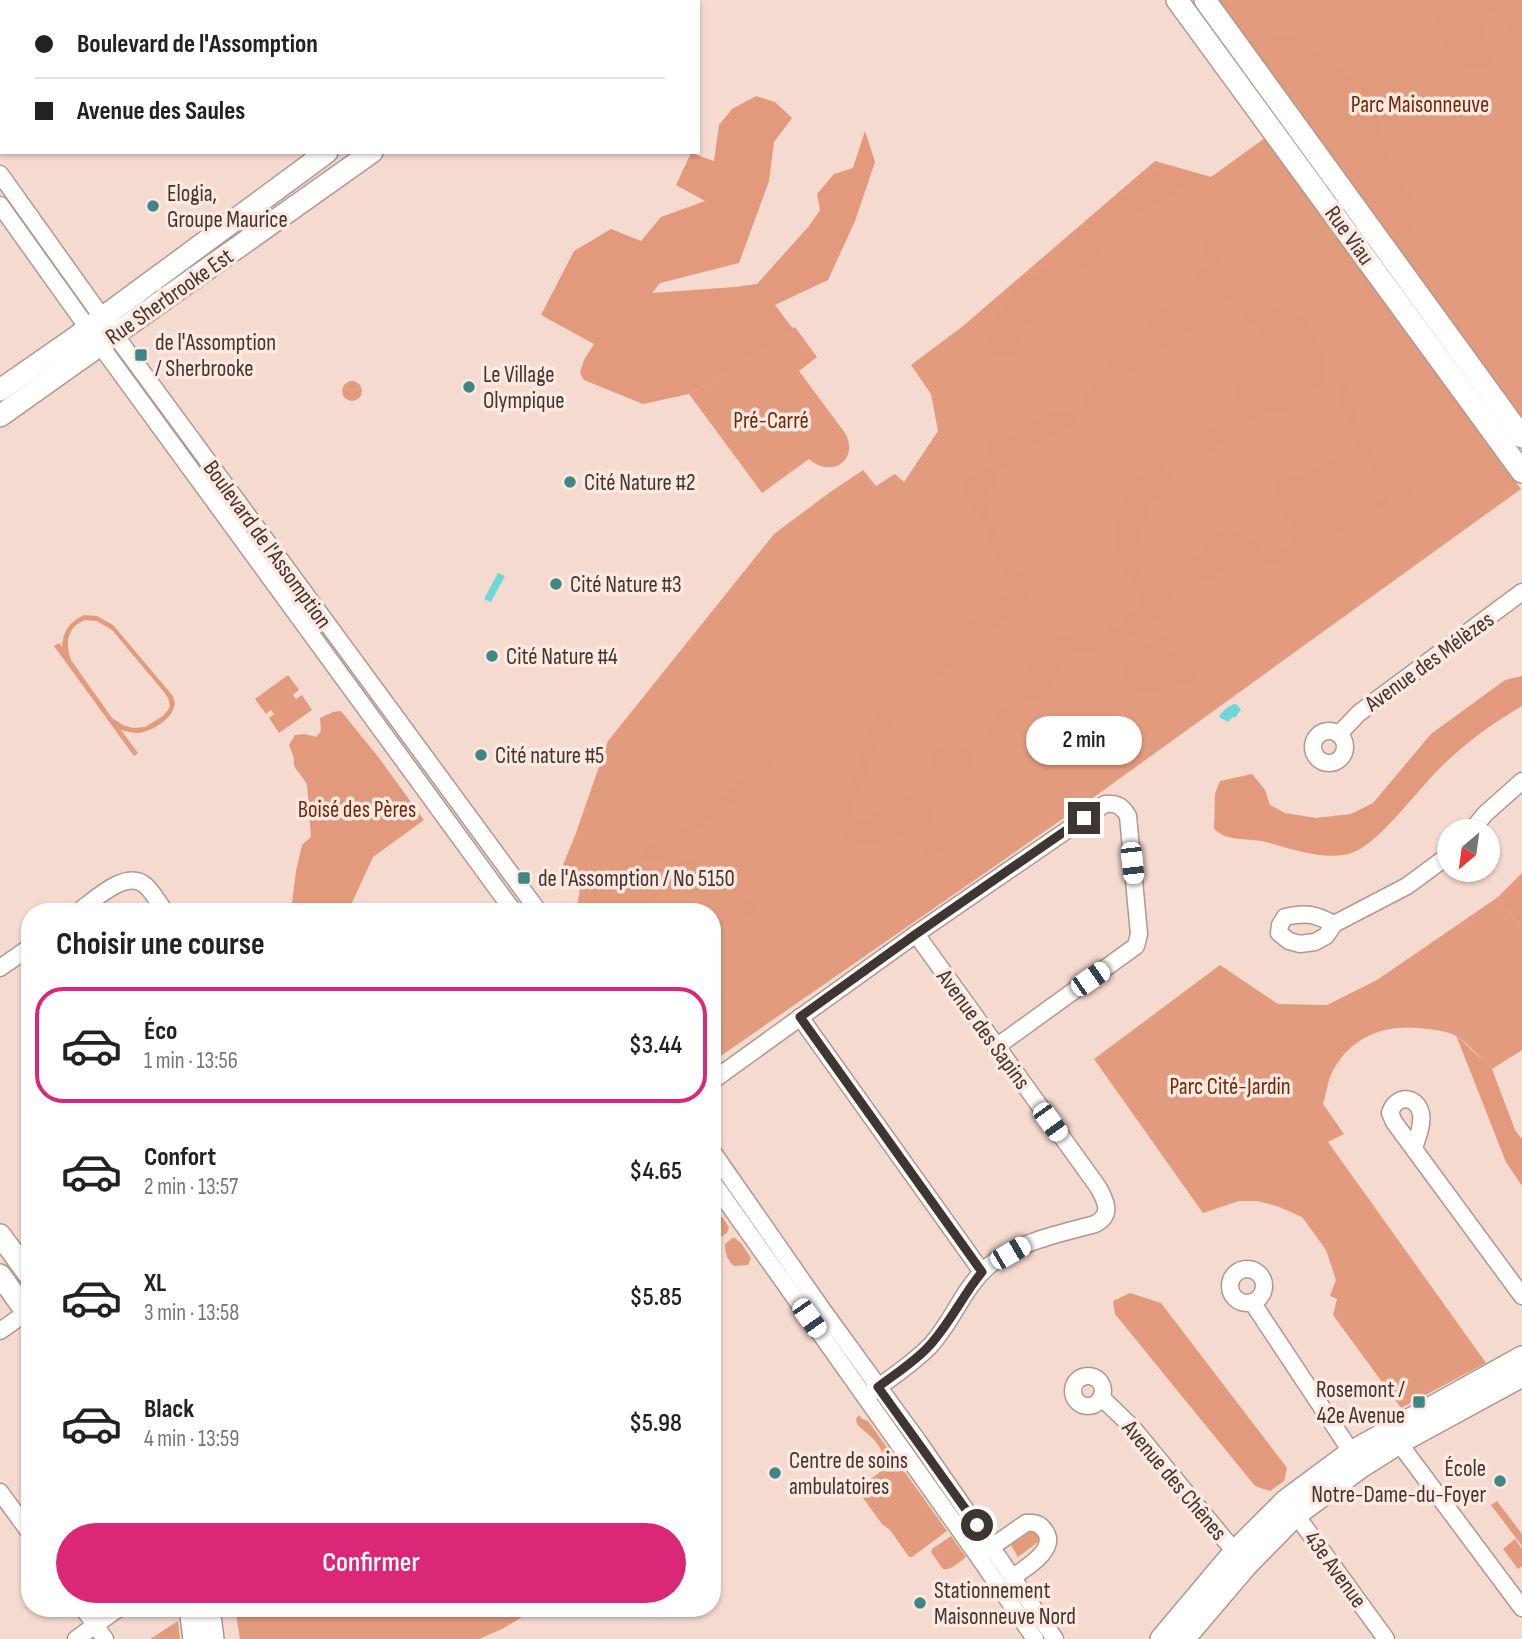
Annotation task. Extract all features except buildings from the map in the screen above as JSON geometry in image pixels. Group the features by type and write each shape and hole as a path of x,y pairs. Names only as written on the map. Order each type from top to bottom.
{"main road":[{"name":"Rue Viau","path":"1177,0 1522,472"},
{"name":"Rue Viau","path":"1205,0 1522,437"},
{"name":"Rue Sherbrooke Est","path":"0,416 101,331 324,154"},
{"name":"Rue Sherbrooke Est","path":"0,390 101,331 369,154"},
{"path":"0,1235 21,1264"},
{"path":"0,1275 21,1303"},
{"path":"1161,1639 1189,1631 1241,1558 1291,1508 1356,1460 1394,1437 1518,1373"},
{"path":"191,1617 194,1639"},
{"path":"210,1617 213,1639"}],"street":[{"name":"Boulevard de l'Assomption","path":"0,174 60,259 101,331 508,903"},
{"name":"Boulevard de l'Assomption","path":"0,205 46,270 101,331 532,903"},
{"path":"46,270 60,259"},
{"name":"Avenue des Mélèzes","path":"1339,734 1359,713 1522,593"},
{"path":"1481,819 1522,781"},
{"path":"721,1074 916,934 1105,804 1115,803 1122,807 1128,816 1139,934 1136,946 996,1047"},
{"path":"1334,924 1407,886 1437,864"},
{"path":"91,903 113,887 132,879 146,886 158,903"},
{"name":"Avenue des Sapins","path":"872,1392 929,1347 971,1285 992,1264 1026,1243 1095,1224 1102,1220 1106,1211 1105,1200 1098,1187 916,934"},
{"path":"0,968 21,953"},
{"path":"800,1017 982,1272"},
{"path":"1414,1149 1522,1296"},
{"path":"721,1165 872,1392"},
{"path":"721,1193 872,1392 918,1441 1035,1639"},
{"path":"1252,1302 1356,1460"},
{"path":"0,1332 21,1318"},
{"name":"Avenue des Chênes","path":"1101,1397 1132,1427 1241,1558"},
{"path":"1394,1437 1522,1608"},
{"path":"0,1492 21,1521"},
{"name":"43e Avenue","path":"1291,1508 1386,1639"},
{"path":"985,1551 1026,1523 1040,1525 1048,1534 1045,1549 1013,1577"},
{"path":"985,1551 1013,1577 1055,1639"},
{"path":"90,1617 106,1639"},
{"path":"76,1639 107,1617"}],"green space":[{"name":"Parc Maisonneuve","path":"1218,0 1522,0 1522,418"},
{"path":"1432,0 1520,0 1522,46 1504,22 1488,8 1484,32 1493,69 1472,68 1450,56 1432,13"},
{"path":"1274,37 1297,38 1372,93 1393,171 1415,202 1413,232 1396,234 1283,84 1256,41"},
{"path":"756,96 775,102 792,118 774,142 769,181 739,263 660,283 652,293 757,284 820,210 817,194 834,174 853,168 865,131 875,162 855,221 828,280 775,305 793,329 689,394 643,404 584,380 580,373 594,344 541,315 574,251 611,229 641,241 661,217 705,201 676,185 691,154 714,161 719,125 732,109"},
{"path":"1265,138 1521,489 1090,800 721,1056 721,903 578,903 580,889 563,865 608,741 774,534 863,470 876,486 895,474 904,482 938,431 931,394 911,365 963,326 1155,161 1211,177"},
{"path":"1172,166 1193,181 1135,216 1025,328 1014,357 994,354 983,332 1001,313 1015,290 1059,259 1088,221 1100,216 1159,171"},
{"path":"1207,235 1215,241 1220,262 1240,273 1244,282 1253,287 1258,296 1280,312 1286,324 1303,317 1320,349 1323,386 1306,392 1288,409 1258,416 1197,462 1188,464 1184,454 1190,444 1241,407 1234,387 1264,359 1262,333 1247,320 1230,297 1194,327 1158,351 1087,410 1082,401 1122,346 1145,327 1157,312 1178,300 1191,288 1198,271 1209,267 1205,245"},
{"name":"Pré-Carré","path":"795,327 817,357 799,371 845,433 849,451 841,464 834,467 817,465 809,459 762,493 689,394"},
{"path":"352,381 359,384 362,391 359,398 352,401 345,398 342,391 345,384"},
{"path":"1347,385 1362,442 1367,445 1384,471 1390,472 1394,457 1400,456 1410,467 1407,474 1411,497 1402,497 1390,491 1370,459 1361,452 1340,402 1339,387"},
{"path":"1076,411 1078,420 1025,449 1004,469 993,461 987,439 997,430 1013,438 1040,418"},
{"path":"1324,462 1342,466 1347,463 1353,468 1351,476 1364,483 1369,493 1377,500 1387,497 1387,503 1377,511 1365,512 1342,531 1326,539 1314,552 1294,550 1293,542 1297,536 1292,524 1276,506 1285,502 1276,485 1282,480 1311,471"},
{"path":"1160,464 1179,486 1152,500 1139,533 1143,549 1137,553 1132,564 1158,600 1175,583 1168,610 1130,638 1106,642 1103,638 1112,625 1119,628 1124,617 1133,613 1143,601 1131,577 1126,576 1119,565 1123,555 1114,549 1121,504 1139,478"},
{"path":"983,468 998,477 998,483 989,491 984,501 991,523 1018,572 1023,572 1031,581 1029,597 958,661 929,683 894,718 878,746 851,804 850,812 859,822 864,821 888,802 905,800 925,783 935,783 939,776 933,766 933,752 951,744 961,747 971,751 971,767 932,810 930,824 952,843 949,850 926,855 916,841 906,837 849,848 837,812 829,807 831,801 841,799 848,789 861,764 864,737 878,713 959,630 1012,592 982,520 961,488"},
{"path":"1230,527 1259,544 1265,556 1277,543 1280,546 1289,546 1292,553 1283,560 1270,564 1225,570 1213,579 1191,577 1191,561 1199,555 1207,540 1215,532"},
{"path":"84,615 97,616 113,625 173,696 175,704 172,712 159,724 138,733 121,730 138,753 134,756 54,646 59,643 62,647 68,628","holes":["85,620 97,621 112,630 168,698 170,707 163,716 145,727 133,728 112,718 71,660 68,648 71,631"]},
{"path":"1069,634 1080,642 1083,638 1091,638 1096,644 1094,650 1075,654 1062,661 1056,679 1049,689 1035,702 1026,700 1023,679 1033,659 1050,643"},
{"path":"1163,636 1171,642 1167,650 1195,669 1196,676 1178,686 1161,690 1146,691 1135,688 1123,675 1132,655"},
{"path":"288,675 299,690 293,695 296,699 302,695 312,710 279,733 269,718 274,714 271,710 266,714 255,699"},
{"path":"1522,676 1522,706 1490,726 1460,750 1432,776 1387,826 1354,852 1334,856 1312,854 1265,842 1228,837 1214,829 1215,794 1220,781 1252,774 1265,790 1270,805 1285,813 1316,818 1351,814 1373,803 1431,734 1505,680"},
{"path":"1005,708 1009,713 998,724 999,740 993,746 991,724 996,715"},
{"name":"Boisé des Pères","path":"341,711 424,820 373,857 352,903 292,903 302,845 311,837 307,784 294,766 289,745 295,735 316,737 321,731 320,718"},
{"path":"772,760 774,767 761,780 691,835 666,860 641,860 646,846 671,838 710,808 760,763"},
{"path":"709,853 647,903 583,901 583,891 620,870 663,869"},
{"path":"1522,873 1522,928 1498,897"},
{"name":"Parc Cité-Jardin","path":"1498,897 1522,928 1522,1050 1492,1069 1465,1042 1449,1033 1405,1027 1378,1032 1355,1044 1345,1053 1330,1077 1323,1104 1344,1134 1328,1142 1486,1363 1401,1408 1333,1315 1337,1299 1330,1296 1336,1280 1326,1250 1302,1217 1257,1201 1239,1201 1203,1213 1094,1059 1220,965 1278,1004 1327,1005 1377,980"},
{"path":"755,898 759,904 753,913 746,919 736,917 733,910 738,904"},
{"path":"727,913 728,927 721,935 721,916"},
{"path":"1456,1035 1492,1069 1515,1130 1522,1139 1522,1186 1506,1162"},
{"path":"721,1216 729,1227 727,1233 721,1237"},
{"path":"732,1238 741,1243 751,1258 748,1265 734,1266 728,1259 725,1244"},
{"path":"1130,1293 1161,1303 1287,1468 1284,1481 1270,1491 1255,1486 1115,1314 1113,1301"},
{"path":"859,1415 868,1421 947,1531 912,1557 909,1557 890,1530 882,1524 847,1476 863,1480 870,1478 881,1470 883,1464 878,1444 857,1424"},
{"path":"1497,1501 1522,1534 1522,1546 1491,1505"},
{"path":"1029,1532 1037,1534 1038,1542 1018,1557 1011,1545"},
{"path":"951,1536 966,1557 952,1567 943,1569 931,1552"},
{"path":"1515,1539 1522,1549 1522,1566 1518,1569 1503,1549"},
{"path":"236,1617 522,1617 479,1639 240,1639"},
{"path":"178,1621 180,1639 150,1639"}],"water":[{"path":"498,573 505,576 491,602 484,599"},
{"path":"1236,704 1241,709 1236,717 1228,722 1219,717 1231,705"}],"place":[{"name":"Elogia, Groupe Maurice","path":"153,206"},
{"name":"de l'Assomption / Sherbrooke","path":"141,355"},
{"name":"Le Village Olympique","path":"469,387"},
{"name":"Cité Nature #2","path":"570,482"},
{"name":"Cité Nature #3","path":"556,584"},
{"name":"Cité Nature #4","path":"492,656"},
{"name":"Cité nature #5","path":"481,755"},
{"name":"de l'Assomption / No 5150","path":"524,878"},
{"name":"Rosemont / 42e Avenue","path":"1419,1402"},
{"name":"Centre de soins ambulatoires","path":"775,1473"},
{"name":"École Notre-Dame-du-Foyer","path":"1500,1481"},
{"name":"Stationnement Maisonneuve Nord","path":"920,1603"}],"route":[{"path":"977,1525 878,1387 929,1347 982,1272 800,1017 1084,818"}]}
